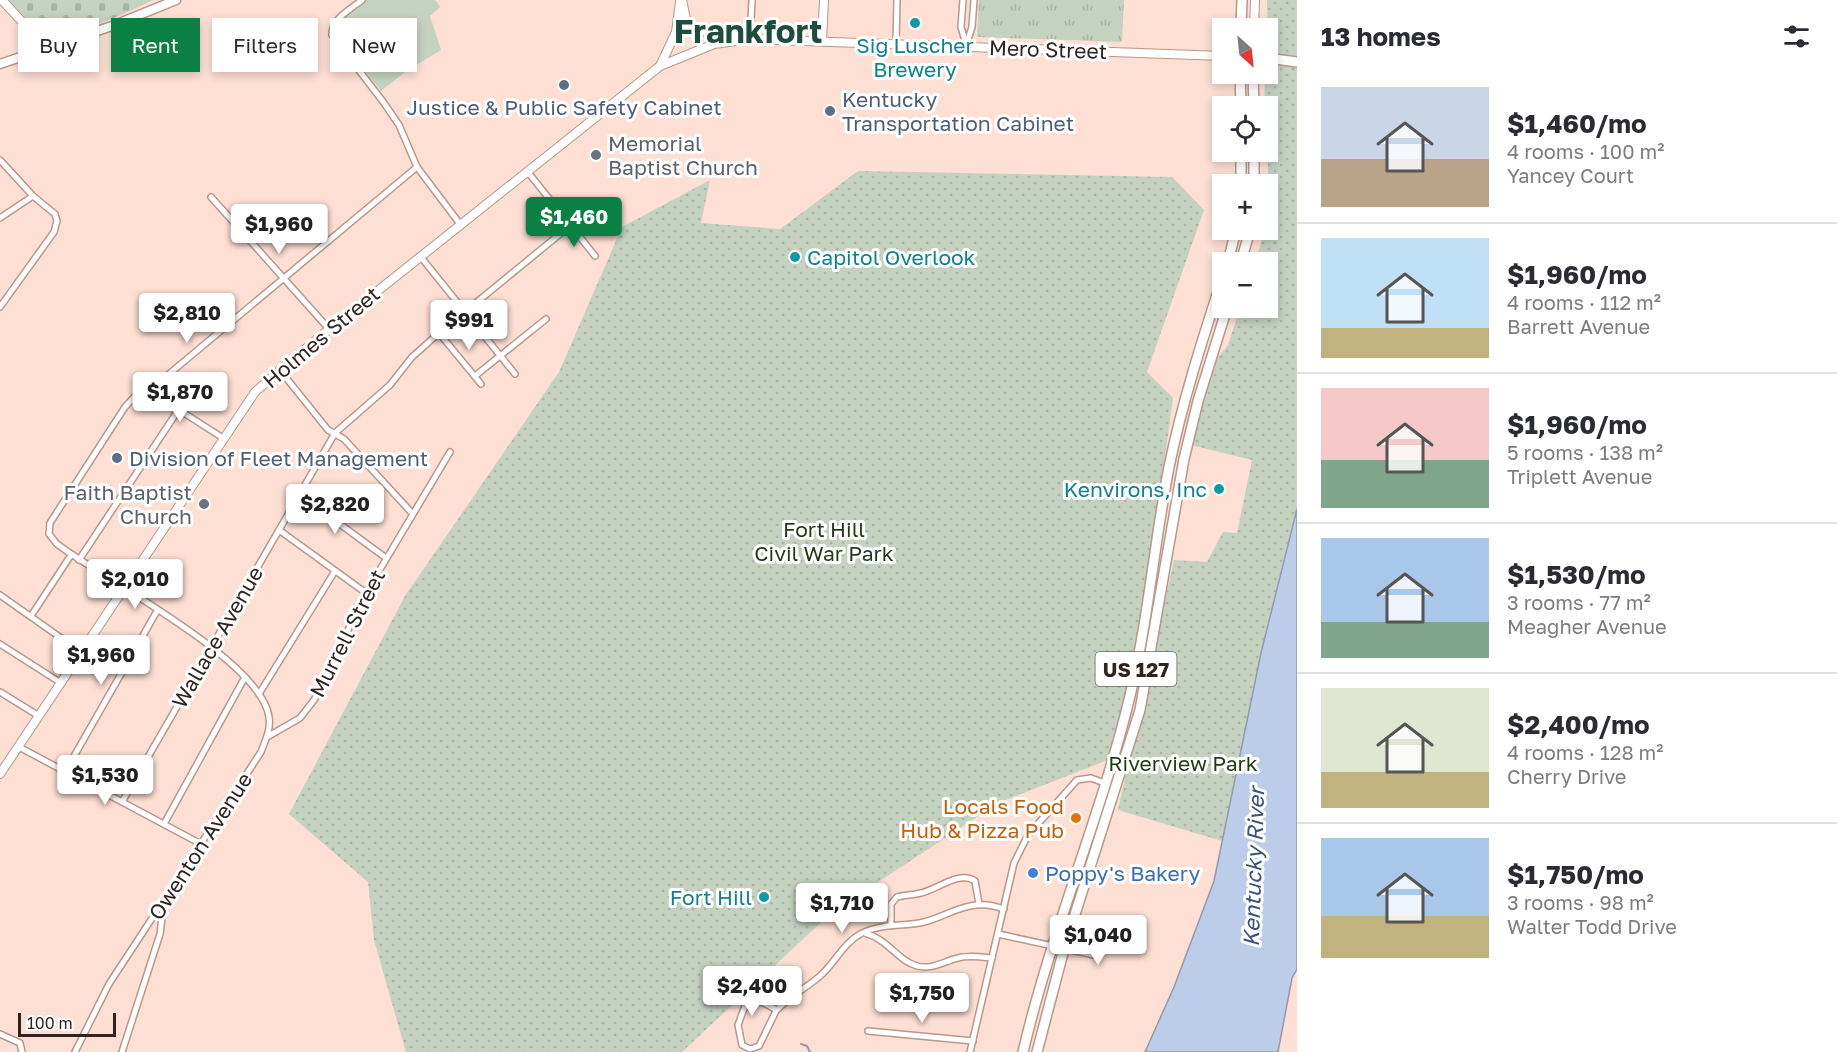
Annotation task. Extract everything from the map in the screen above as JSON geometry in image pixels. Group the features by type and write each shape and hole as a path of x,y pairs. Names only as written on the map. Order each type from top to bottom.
{"highway":[{"path":"1241,18 1242,0"},
{"path":"1278,59 1294,61"},
{"name":"US 127","path":"1023,1052 1051,947 1104,783 1134,678 1177,432 1212,313"},
{"name":"US 127","path":"1037,1052 1064,949 1117,788 1146,684 1188,442 1224,318"}],"main road":[{"path":"2,0 19,18"},
{"path":"99,29 176,0"},
{"path":"681,0 686,20 695,30 750,39"},
{"path":"660,66 676,32 681,0"},
{"path":"822,41 824,0"},
{"path":"1254,18 1255,0"},
{"name":"Mero Street","path":"695,50 725,42 750,39 1212,56"},
{"name":"Holmes Street","path":"0,774 252,396 279,369 660,66 695,50"},
{"path":"0,64 18,58"}],"street":[{"path":"362,0 339,18 332,29 339,48 399,125 417,167 460,224"},
{"path":"750,39 752,0"},
{"path":"896,43 897,0"},
{"path":"963,0 961,27 966,46"},
{"path":"966,46 972,27 974,0"},
{"path":"0,160 33,196 55,214 57,226 0,307"},
{"path":"267,737 269,716 259,694 245,677 211,648 71,555 49,534 50,523 125,407 138,393 148,390 417,167"},
{"path":"526,171 595,256"},
{"path":"0,218 33,196"},
{"path":"211,197 329,329"},
{"name":"Wallace Avenue","path":"122,802 335,433 390,385 412,357 439,333 571,225"},
{"path":"420,256 515,374"},
{"path":"475,376 546,319"},
{"path":"439,333 481,384"},
{"path":"279,369 328,430 344,439 411,512"},
{"path":"148,390 223,438"},
{"path":"80,560 179,409"},
{"name":"Murrell Street","path":"267,737 295,722 305,712 339,657 351,622 411,512 450,452"},
{"path":"299,494 386,558"},
{"path":"279,530 366,593"},
{"path":"31,616 71,555"},
{"path":"259,694 336,571"},
{"path":"0,595 81,652"},
{"path":"65,772 157,611"},
{"path":"0,644 61,683"},
{"path":"164,824 245,677"},
{"path":"0,692 39,716"},
{"name":"Owenton Avenue","path":"75,1052 109,984 261,752 267,737"},
{"path":"19,747 201,844"},
{"path":"970,1052 1017,852 1028,835 1077,780 1091,778 1117,788"},
{"path":"891,924 890,907 895,898 924,892 959,879 968,877 975,881 979,904"},
{"path":"122,1052 160,934 165,900"},
{"path":"777,1010 758,1001 747,1005 742,1013 738,1030 740,1043 750,1049 760,1044 768,1023 777,1010 821,975 842,950 862,933 891,924 924,922 967,906 979,904 1004,909"},
{"path":"877,937 879,928"},
{"path":"998,934 1051,947 1096,954 1101,948 1105,930"},
{"path":"862,933 877,937 917,966 930,967 960,957 992,958"},
{"path":"868,1031 973,1041"},
{"path":"0,1034 22,1049"}],"green space":[{"path":"9,0 154,0 99,24 99,18 26,18"},
{"path":"367,0 435,0 440,7 430,16 441,50 417,65 417,18 345,18"},
{"path":"979,0 1124,0 1122,42 977,37"},
{"name":"Riverview Park","path":"1267,0 1297,0 1297,509 1261,653 1222,841 1118,810 1174,560 1207,562 1223,532 1237,533 1252,460 1191,445 1215,361 1228,345 1237,318 1278,318 1278,252 1258,252 1262,240 1278,240 1278,174 1268,174 1268,162 1278,162 1278,96 1264,96 1265,84 1278,84 1278,18 1267,18"},
{"path":"366,72 405,72 381,91"},
{"name":"Fort Hill Civil War Park","path":"858,171 1172,177 1204,210 1147,372 1173,398 1136,670 1113,758 998,803 830,914 682,1052 406,1052 374,940 368,882 289,814 405,596 559,372 622,227 710,180 701,223 780,229"}],"water":[{"name":"Kentucky River","path":"1297,509 1297,969 1292,978 1278,1052 1145,1052 1174,987 1214,881 1261,653"}],"waterway":[{"path":"801,1044 807,1046 810,1052"}],"place":[{"name":"Sig Luscher Brewery","path":"915,23"},
{"name":"Justice & Public Safety Cabinet","path":"564,85"},
{"name":"Kentucky Transportation Cabinet","path":"830,111"},
{"name":"Memorial Baptist Church","path":"596,155"},
{"name":"Capitol Overlook","path":"795,257"},
{"name":"Division of Fleet Management","path":"117,458"},
{"name":"Kenvirons, Inc","path":"1219,489"},
{"name":"Faith Baptist Church","path":"204,504"},
{"name":"Locals Food Hub & Pizza Pub","path":"1076,818"},
{"name":"Poppy's Bakery","path":"1033,873"},
{"name":"Fort Hill","path":"764,897"}],"district":[{"name":"Frankfort","path":"748,30"}]}
